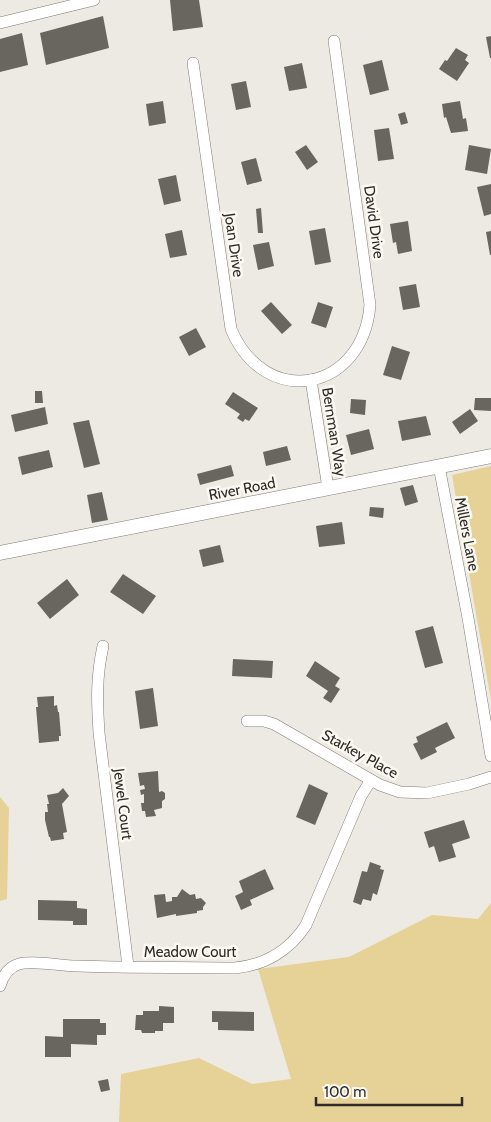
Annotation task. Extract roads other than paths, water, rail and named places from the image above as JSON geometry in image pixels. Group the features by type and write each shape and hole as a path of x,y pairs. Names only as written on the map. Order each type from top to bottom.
{"street":[{"path":"0,23 94,0"},
{"name":"David Drive","path":"311,380 334,372 354,355 363,337 370,305 334,41"},
{"name":"Joan Drive","path":"193,63 231,329 236,342 244,353 264,370 282,378 295,381 311,380"},
{"name":"Bernman Way","path":"311,380 328,488"},
{"name":"River Road","path":"0,553 491,456"},
{"name":"Millers Lane","path":"439,466 468,618 491,756"},
{"name":"Jewel Court","path":"103,646 98,672 97,705 128,966"},
{"name":"Starkey Place","path":"247,721 264,721 274,724 371,780 388,788 414,794 452,788 491,777"},
{"name":"Meadow Court","path":"0,986 2,978 9,969 18,964 242,968 267,960 284,950 294,941 306,925 362,796 371,780"}]}
